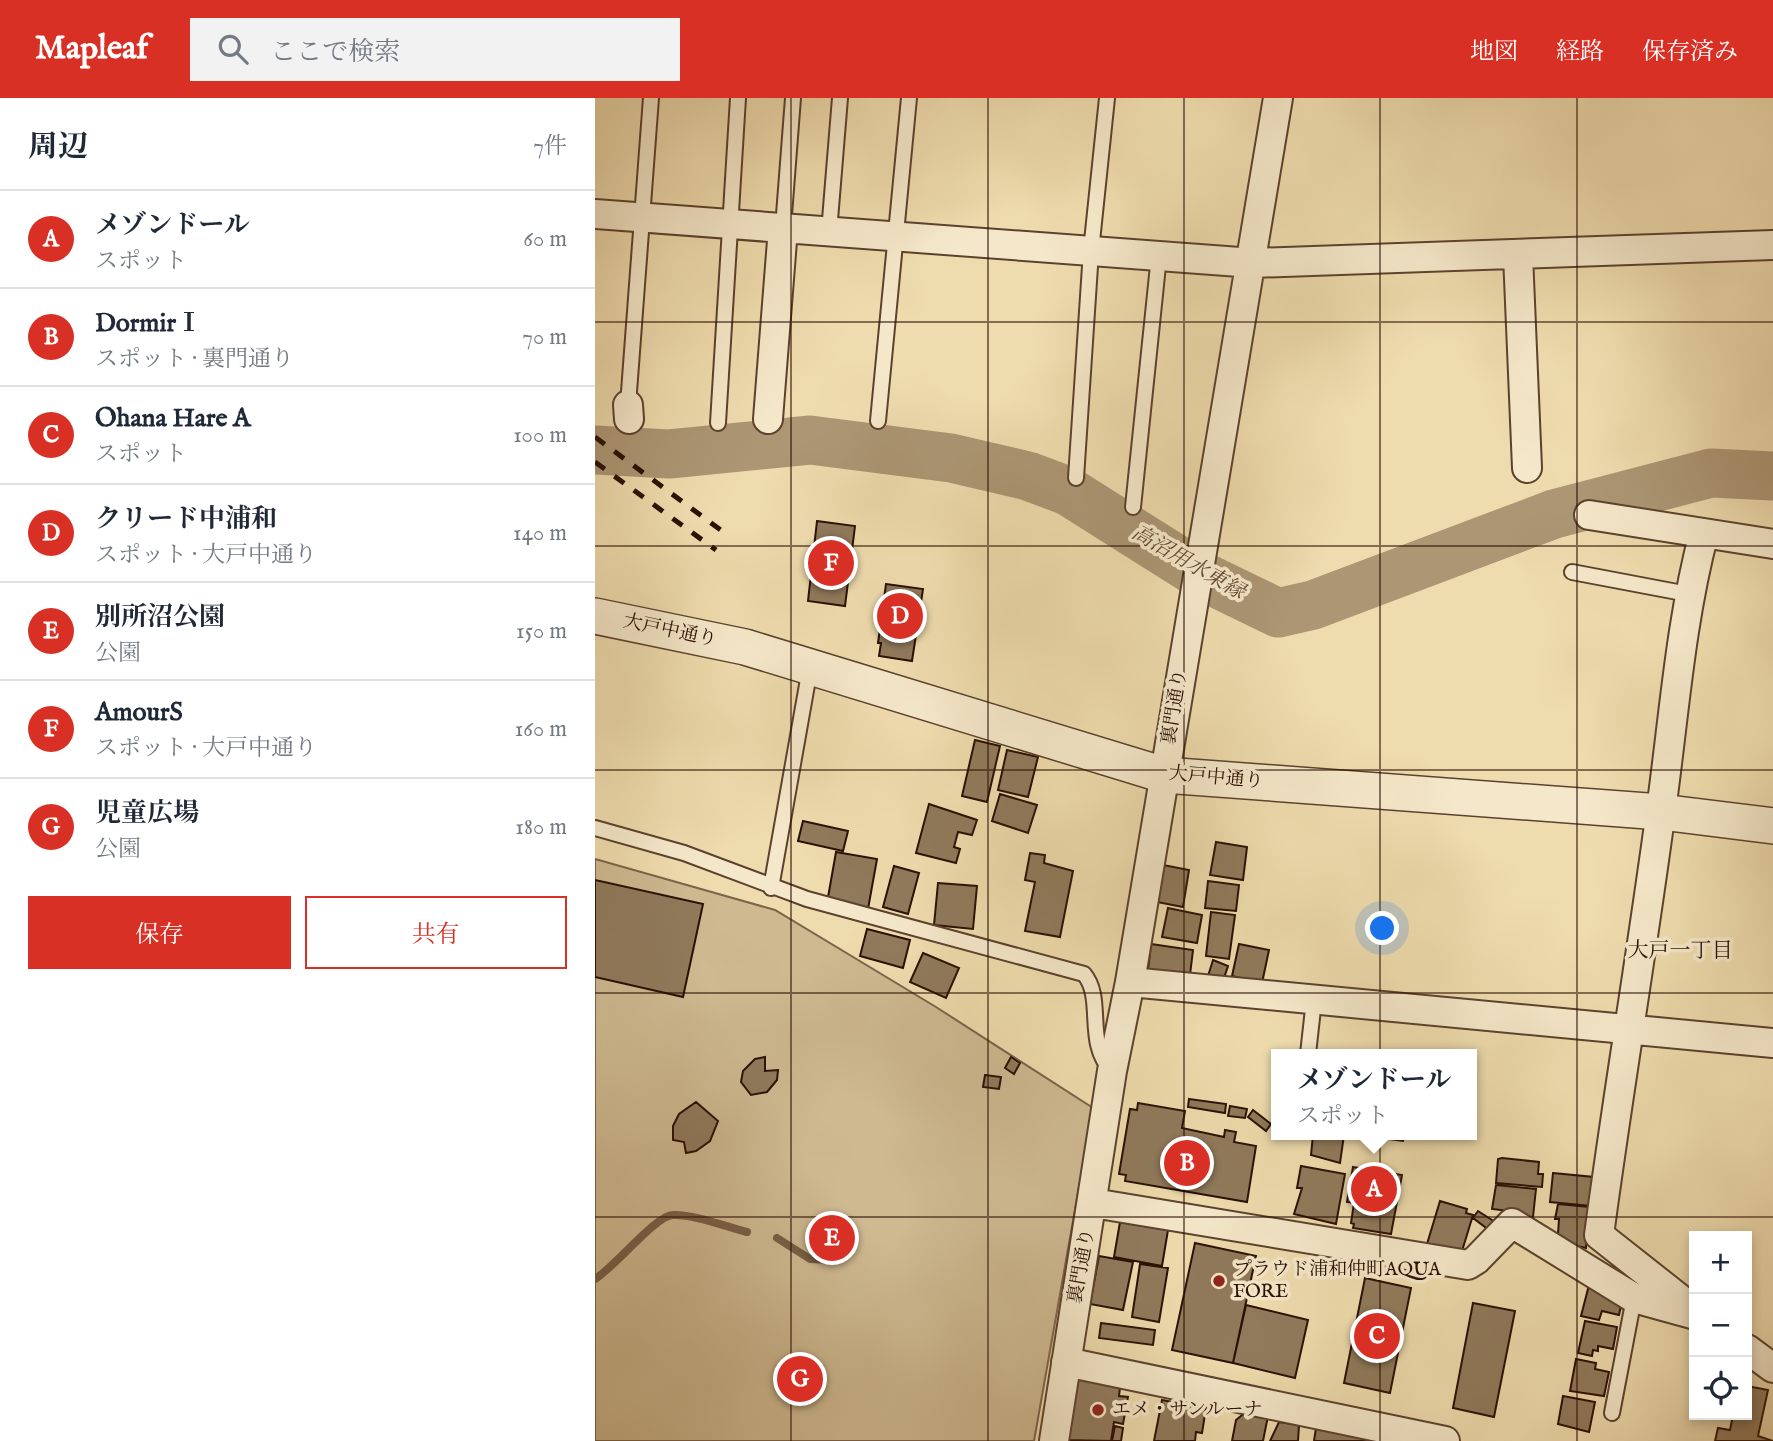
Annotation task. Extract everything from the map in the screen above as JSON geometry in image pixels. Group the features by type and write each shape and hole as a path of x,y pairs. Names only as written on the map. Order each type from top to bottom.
{"street":[{"name":"裏門通り","path":"1054,1441 1112,1071 1130,982 1213,477 1253,263 1278,98"},
{"path":"595,214 1253,263 1773,245"},
{"path":"768,419 783,228"},
{"path":"1518,255 1527,468"},
{"path":"1589,515 1773,544"},
{"path":"1689,1309 1599,1235 1661,811 1688,594 1704,533"},
{"name":"大戸中通り","path":"595,616 745,647 1164,775 1661,811 1773,826"},
{"path":"1130,982 1773,1043"},
{"path":"1093,1203 1468,1265 1512,1223 1635,1298 1689,1312"},
{"path":"1752,1353 1773,1368"},
{"path":"1066,1362 1445,1441"}],"lane":[{"path":"629,412 651,98"},
{"path":"718,423 728,224 738,98"},
{"path":"783,228 793,98"},
{"path":"829,232 840,98"},
{"path":"878,421 909,98"},
{"path":"1076,478 1091,251 1107,98"},
{"path":"1133,507 1159,256"},
{"path":"1572,572 1688,594"},
{"path":"771,888 810,667"},
{"path":"595,828 684,853 771,888 1084,974 1090,991 1100,1059 1112,1071"},
{"path":"1309,1049 1314,1000"},
{"path":"1612,1413 1635,1298"}],"shaded area":[{"path":"595,859 775,910 936,1007 1093,1108 1034,1441 595,1441"}],"building":[{"path":"817,521 855,526 845,606 808,601"},
{"path":"886,584 923,589 912,661 879,656 881,643 878,643"},
{"path":"975,740 1000,746 987,802 962,796"},
{"path":"1007,750 1038,757 1028,797 998,790"},
{"path":"1000,794 1037,805 1028,833 992,821"},
{"path":"929,804 977,820 972,835 958,832 954,847 960,849 956,863 916,853"},
{"path":"803,821 848,831 843,851 798,841"},
{"path":"1216,842 1247,847 1243,880 1210,875"},
{"path":"836,852 877,859 868,909 827,903"},
{"path":"1030,853 1045,855 1044,863 1073,871 1060,937 1025,931 1035,882 1025,880"},
{"path":"1163,865 1189,870 1183,907 1157,902"},
{"path":"894,866 919,873 908,914 883,907"},
{"path":"595,880 703,904 683,997 595,977"},
{"path":"1208,881 1239,885 1236,911 1205,908"},
{"path":"938,883 977,886 973,929 934,925"},
{"path":"1168,908 1202,915 1197,943 1162,937"},
{"path":"1211,912 1235,915 1229,959 1206,956"},
{"path":"867,929 910,940 903,968 860,956"},
{"path":"1151,944 1193,950 1190,975 1148,970"},
{"path":"1239,944 1269,950 1262,983 1232,976"},
{"path":"923,953 959,968 946,998 910,982"},
{"path":"1213,960 1228,966 1223,981 1208,976"},
{"path":"765,1057 765,1071 778,1070 777,1080 767,1092 751,1095 741,1082 743,1071 755,1059"},
{"path":"1011,1057 1020,1063 1014,1074 1005,1068"},
{"path":"985,1075 1001,1077 999,1089 983,1087"},
{"path":"1189,1099 1226,1104 1225,1113 1188,1107"},
{"path":"696,1102 718,1121 710,1141 696,1151 686,1153 684,1142 673,1140 673,1126 679,1114"},
{"path":"1138,1103 1185,1111 1182,1128 1224,1137 1225,1130 1236,1132 1234,1142 1256,1146 1247,1202 1125,1181 1126,1175 1119,1174 1130,1109 1137,1110"},
{"path":"1230,1106 1247,1109 1245,1118 1228,1116"},
{"path":"1253,1110 1271,1124 1266,1131 1248,1117"},
{"path":"1312,1140 1343,1140 1340,1163 1311,1155"},
{"path":"1498,1159 1539,1162 1538,1174 1543,1174 1542,1187 1496,1183"},
{"path":"1301,1166 1345,1174 1336,1224 1294,1214 1302,1188 1297,1188"},
{"path":"1353,1167 1402,1175 1391,1234 1353,1228 1354,1224 1351,1223 1354,1203 1347,1202"},
{"path":"1553,1173 1594,1177 1591,1206 1550,1202"},
{"path":"1496,1185 1536,1189 1533,1217 1492,1209"},
{"path":"1440,1201 1467,1209 1466,1213 1473,1215 1462,1251 1427,1244"},
{"path":"1558,1204 1590,1207 1586,1248 1573,1245 1558,1234 1559,1219 1555,1219"},
{"path":"1478,1211 1495,1222 1489,1230 1473,1218"},
{"path":"1120,1222 1168,1230 1162,1266 1114,1257"},
{"name":"プラウド浦和仲町AQUA FORE","path":"1195,1243 1256,1256 1233,1363 1172,1350"},
{"path":"1099,1256 1133,1262 1123,1310 1090,1304"},
{"path":"1140,1264 1168,1268 1159,1322 1132,1317"},
{"path":"1365,1278 1411,1288 1390,1393 1344,1383"},
{"path":"1589,1285 1622,1301 1619,1315 1602,1311 1599,1320 1581,1316"},
{"path":"1473,1303 1515,1311 1494,1417 1453,1408"},
{"path":"1246,1305 1308,1320 1295,1378 1233,1363"},
{"path":"1585,1321 1617,1327 1613,1349 1598,1346 1598,1351 1593,1350 1592,1356 1578,1353"},
{"path":"1101,1323 1155,1330 1153,1345 1099,1338"},
{"path":"1576,1359 1596,1363 1595,1369 1609,1372 1604,1396 1570,1391"},
{"name":"エメ・サンルーナ","path":"1075,1380 1115,1384 1115,1387 1120,1388 1119,1396 1128,1397 1123,1424 1114,1422 1111,1441 1066,1440"},
{"path":"1752,1387 1768,1390 1758,1436 1773,1441 1715,1441 1718,1428 1730,1430 1732,1420 1752,1420"},
{"path":"1563,1396 1595,1402 1589,1432 1558,1424"},
{"path":"1162,1400 1206,1408 1202,1433 1196,1432 1195,1441 1154,1441"},
{"path":"1247,1411 1268,1416 1263,1441 1232,1441 1236,1420"},
{"path":"1279,1422 1299,1425 1298,1441 1270,1441"},
{"path":"1115,1426 1123,1428 1121,1441 1112,1441"},
{"path":"1316,1428 1353,1435 1381,1441 1314,1441"}],"waterway":[{"name":"高沼用水東縁","path":"595,450 669,454 810,440 951,458 1028,476 1068,491 1206,578 1278,613 1313,605 1554,514 1711,473 1773,476"},
{"path":"595,1279 666,1217 690,1217 747,1232"},
{"path":"777,1238 810,1259 833,1260"}],"railway":[{"path":"595,437 726,534"},
{"path":"595,462 716,550"}],"place":[{"name":"AmourS","path":"831,563"},
{"name":"クリード中浦和","path":"900,616"},
{"name":"DormirⅠ","path":"1187,1163"},
{"name":"メゾンドール","path":"1374,1189"},
{"name":"別所沼公園","path":"832,1238"},
{"name":"プラウド浦和仲町AQUA FORE","path":"1219,1281"},
{"name":"Ohana Hare A","path":"1377,1336"},
{"name":"児童広場","path":"800,1379"},
{"name":"エメ・サンルーナ","path":"1098,1410"}],"district":[{"name":"大戸一丁目","path":"1680,951"}]}
